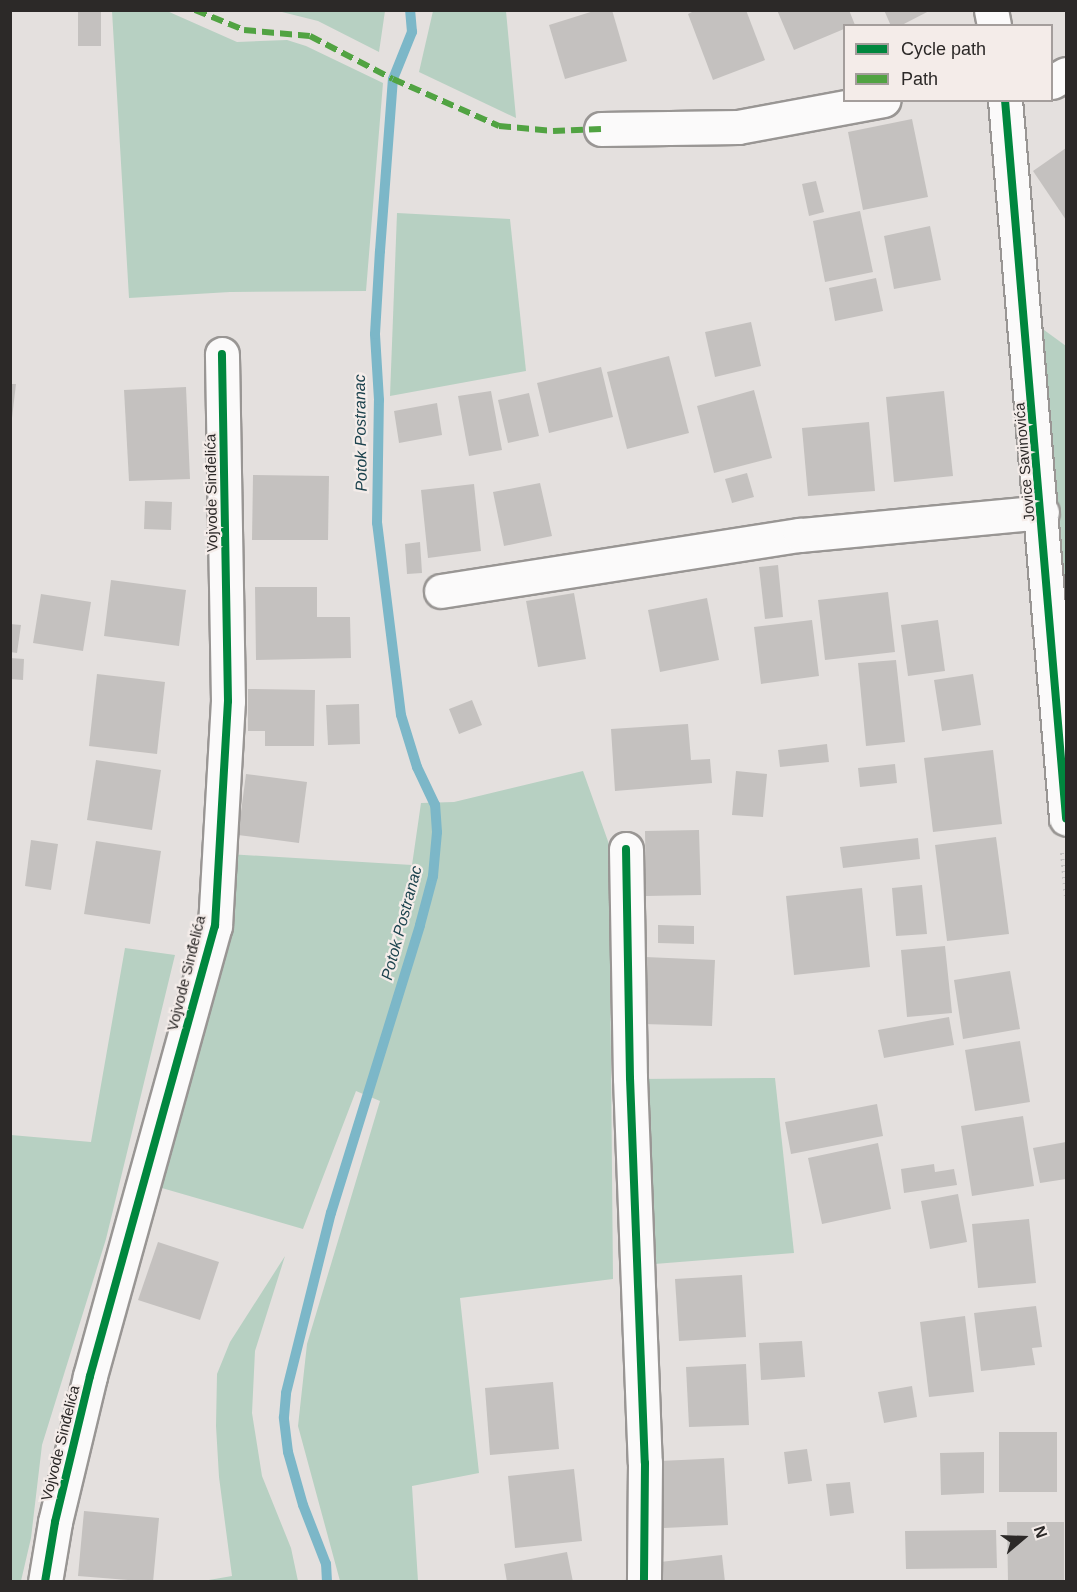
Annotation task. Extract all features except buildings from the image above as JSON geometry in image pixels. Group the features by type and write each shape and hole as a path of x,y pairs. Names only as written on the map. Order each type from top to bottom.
{"street":[{"path":"601,129 738,127 873,102"},
{"name":"Jovice Savinovića","path":"1001,102 1042,512 1066,818"},
{"name":"Vojvode Sinđelića","path":"45,1581 55,1522 90,1376 215,926 228,701 222,354"},
{"path":"441,591 800,535 1042,512"},
{"path":"626,849 630,1078 645,1463 644,1581"}],"green space":[{"path":"112,11 167,11 237,42 287,40 306,46 383,83 366,291 230,292 129,298"},
{"path":"278,11 385,11 379,52 318,21"},
{"path":"433,11 506,11 516,118 419,72"},
{"path":"397,213 510,219 526,371 390,396"},
{"path":"1040,327 1066,346 1066,623"},
{"path":"583,771 609,844 613,1279 460,1298 479,1473 412,1486 418,1581 340,1581 298,1426 307,1344 380,1101 356,1091 303,1229 148,1184 228,854 412,865 421,803 454,802"},
{"path":"125,948 175,955 106,1239 42,1445 31,1538 21,1581 11,1581 11,1135 91,1142"},
{"path":"775,1078 794,1253 642,1265 636,1079"},
{"path":"285,1256 255,1351 252,1413 262,1476 291,1548 298,1581 203,1581 232,1576 219,1477 216,1426 217,1374 230,1342"}],"waterway":[{"name":"Potok Postranac","path":"327,1582 326,1564 303,1505 288,1452 284,1417 286,1393 331,1213 420,925 433,876 437,832 435,805 417,767 401,715 377,523 379,400 375,334 380,251 393,79 412,32 410,10"}],"marked path":[{"path":"195,10 244,30 310,36 393,79 499,126 553,131 601,129"}],"cycle path":[{"path":"1005,102 1066,818"},
{"path":"45,1582 55,1522 90,1376 215,926 228,701 222,354"},
{"path":"626,849 630,1078 645,1463 644,1582"}]}
